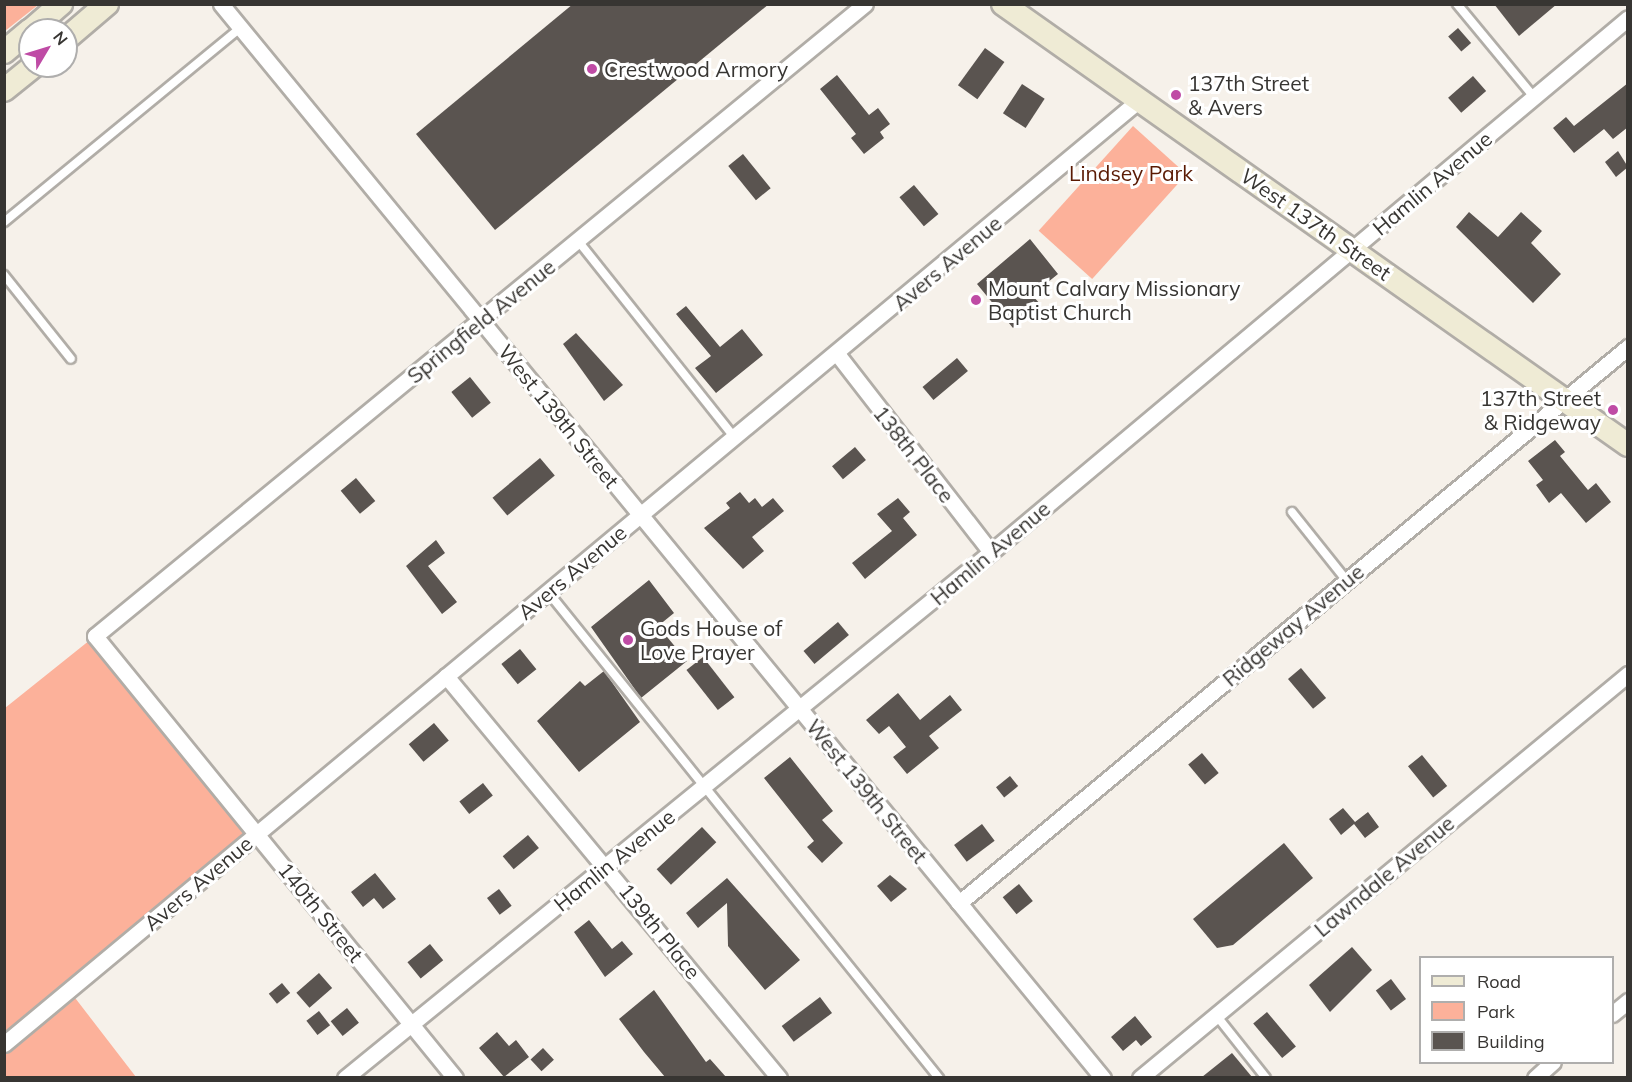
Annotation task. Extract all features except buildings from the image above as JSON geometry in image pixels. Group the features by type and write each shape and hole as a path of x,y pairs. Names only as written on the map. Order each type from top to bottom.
{"main road":[{"path":"44,18 61,4"},
{"path":"78,29 107,4"},
{"name":"West 137th Street","path":"1003,4 1628,445"},
{"path":"4,52 18,40"},
{"path":"4,90 19,78"}],"street":[{"name":"West 139th Street","path":"221,4 1103,1077"},
{"name":"Springfield Avenue","path":"95,636 579,242 865,4"},
{"name":"Hamlin Avenue","path":"345,1077 800,710 1628,18"},
{"name":"Avers Avenue","path":"4,1044 734,436 838,355 1139,100"},
{"name":"Ridgeway Avenue","path":"959,903 1628,347"},
{"name":"138th Place","path":"838,355 991,552"},
{"name":"140th Street","path":"95,636 456,1077"},
{"name":"Lawndale Avenue","path":"1140,1077 1628,674"},
{"name":"139th Place","path":"446,676 779,1077"},
{"path":"1614,1012 1628,1001"},
{"path":"1535,1077 1551,1064"}],"lane":[{"path":"1456,4 1533,96"},
{"path":"4,222 240,28"},
{"path":"579,242 734,436"},
{"path":"4,275 72,359"},
{"path":"1292,512 1347,581"},
{"path":"548,592 939,1077"},
{"path":"1216,1015 1266,1077"}],"green space":[{"path":"5,4 38,4 22,18 18,18 18,21 5,31"},
{"name":"Lindsey Park","path":"1133,126 1187,174 1092,279 1039,231"},
{"path":"95,636 257,834 69,990 136,1077 5,1078 5,708"}],"place":[{"name":"Crestwood Armory","path":"592,69"},
{"name":"137th Street & Avers","path":"1176,95"},
{"name":"Mount Calvary Missionary Baptist Church","path":"976,300"},
{"name":"137th Street & Ridgeway","path":"1613,410"},
{"name":"Gods House of Love Prayer","path":"628,640"}]}
